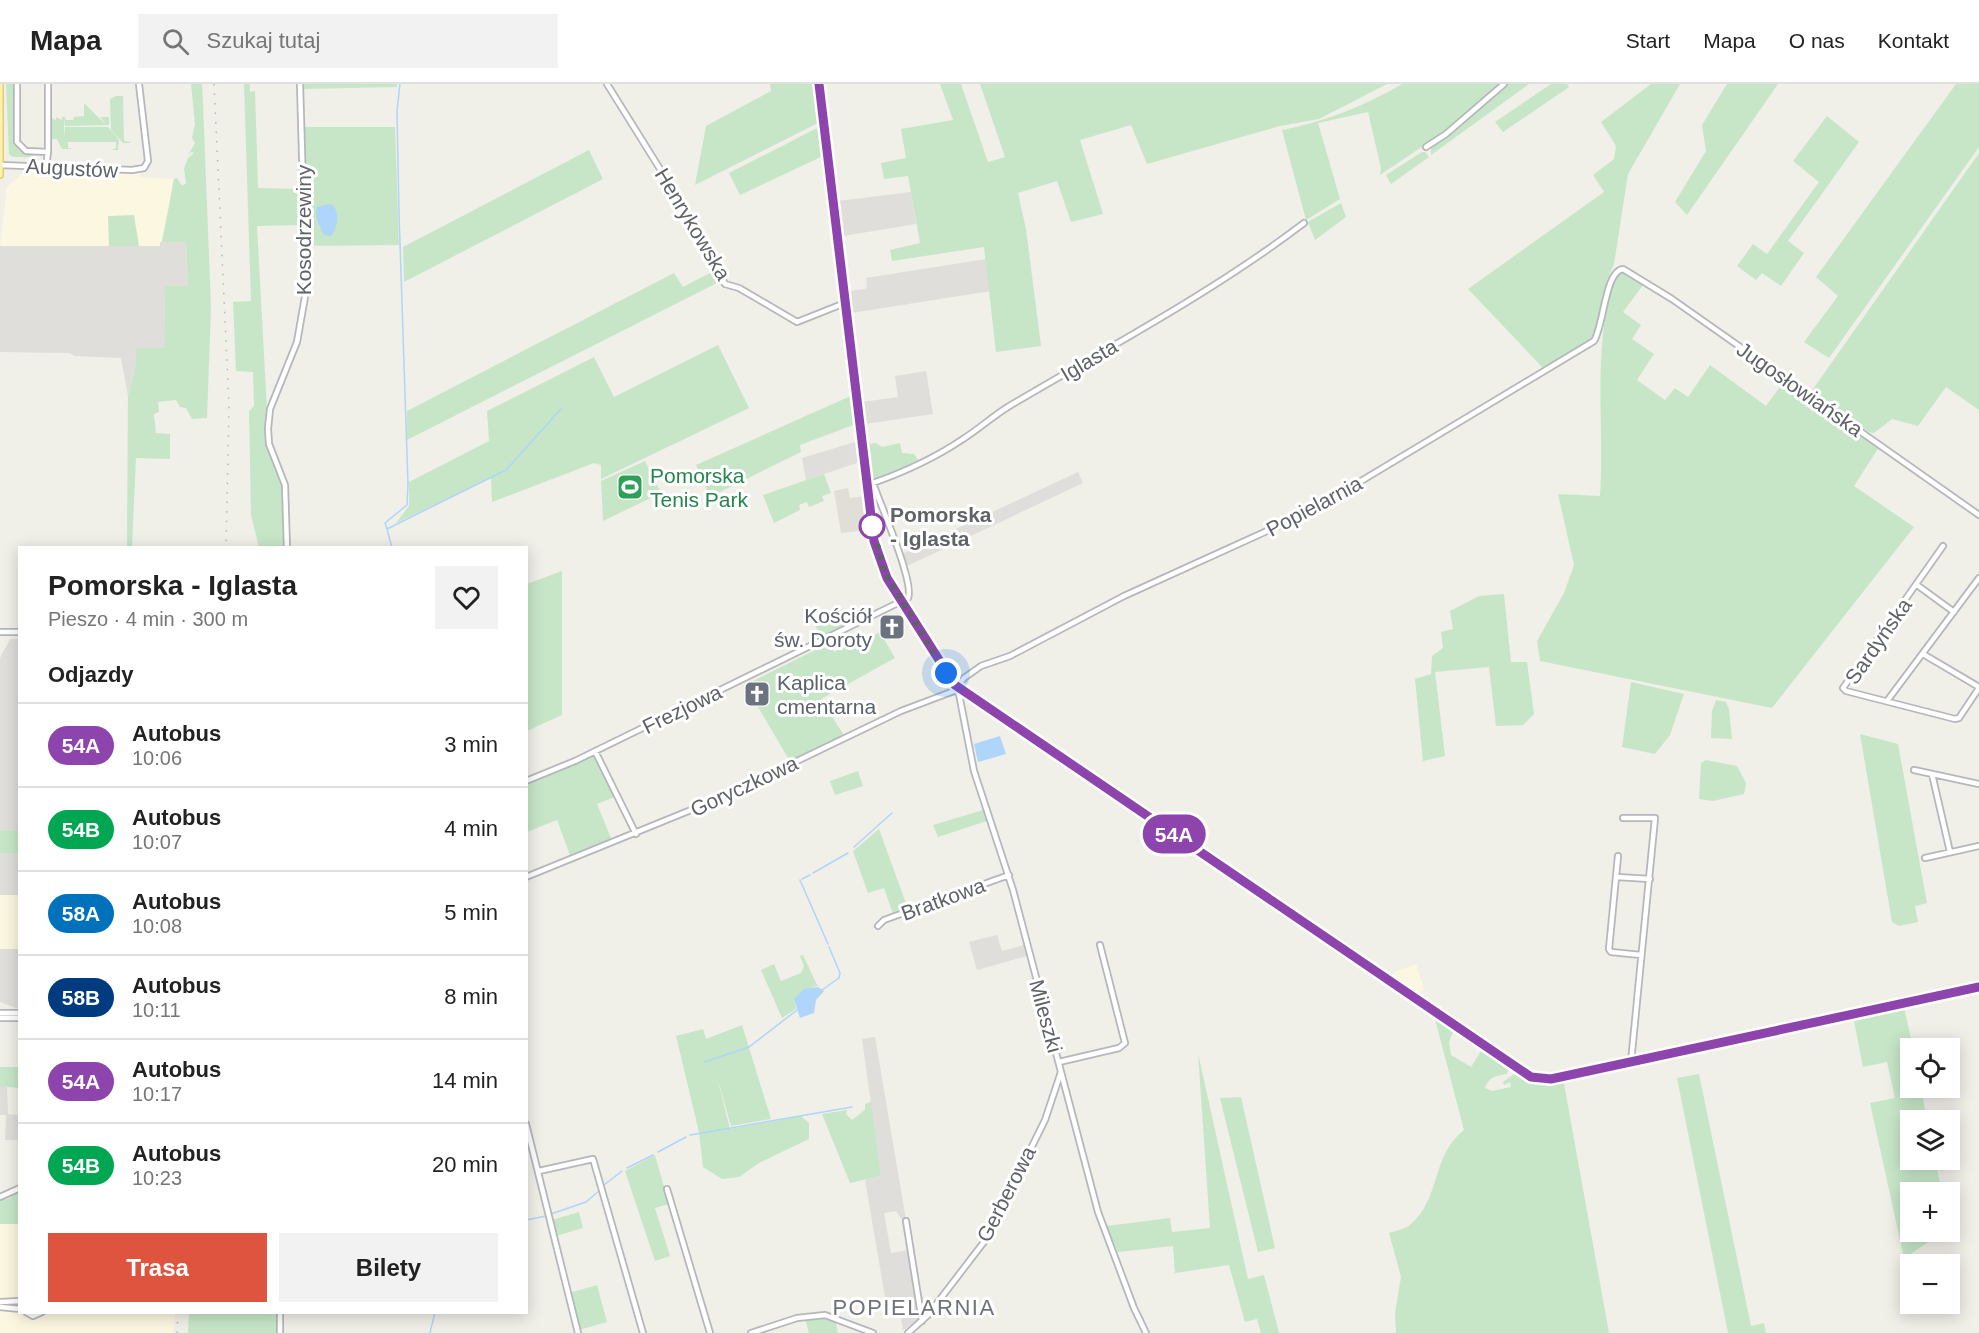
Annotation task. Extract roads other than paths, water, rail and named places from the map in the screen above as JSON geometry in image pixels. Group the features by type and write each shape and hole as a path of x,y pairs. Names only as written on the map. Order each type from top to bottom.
{"main road":[{"path":"0,84 0,175"}],"street":[{"path":"17,84 18,145 26,151 48,152"},
{"path":"46,167 48,84"},
{"name":"Augustów","path":"0,165 143,169 148,161 139,84"},
{"name":"Kosodrzewiny","path":"287,546 285,485 269,444 268,429 270,409 297,342 306,291 300,84"},
{"name":"Henrykowska","path":"607,84 680,201 712,265 727,286 739,288 797,322 845,303"},
{"path":"819,84 845,303 870,484 875,546 885,573 958,691 1531,1077 1546,1080 1979,987"},
{"path":"1426,147 1446,134 1504,84"},
{"name":"Iglasta","path":"870,484 921,463 962,440 1008,406 1087,363 1270,249 1304,224"},
{"name":"Jugosłowiańska","path":"1619,269 1623,269 1672,299 1969,512 1979,515"},
{"name":"Popielarnia","path":"958,691 964,678 981,666 1010,656 1119,599 1313,510 1594,341 1599,333 1610,284 1614,273 1619,269"},
{"path":"870,484 908,576 909,596 902,601"},
{"name":"Sardyńska","path":"1923,654 1979,687 1959,718 1955,719 1845,692 1843,685 1917,585 1923,570 1943,546"},
{"name":"Sardyńska","path":"1887,701 1979,578"},
{"name":"Sardyńska","path":"1917,585 1954,612"},
{"name":"Frezjowa","path":"528,780 595,751 902,601"},
{"path":"0,632 18,632"},
{"name":"Goryczkowa","path":"528,876 718,800 901,711 958,691"},
{"name":"Mileszki","path":"958,691 976,778 1009,875 1104,1231 1146,1333"},
{"path":"595,751 636,834"},
{"path":"1914,770 1979,784"},
{"path":"1932,774 1950,852"},
{"path":"1623,818 1655,818 1631,1062"},
{"path":"1925,858 1979,846"},
{"path":"1618,856 1609,950 1641,955"},
{"name":"Bratkowa","path":"878,926 884,920 1009,875"},
{"path":"1617,877 1650,879"},
{"path":"1059,1062 1119,1048 1125,1043 1100,945"},
{"path":"0,1013 18,1013"},
{"path":"0,1018 18,1018"},
{"name":"Gerberowa","path":"908,1333 922,1321 987,1238 1022,1162 1045,1120 1061,1071"},
{"path":"528,1131 578,1333"},
{"path":"539,1171 593,1159 643,1333"},
{"path":"0,1197 18,1189"},
{"path":"667,1189 710,1333"},
{"path":"906,1221 922,1321"},
{"path":"0,1302 18,1301"},
{"path":"0,1307 18,1309"},
{"path":"280,1314 280,1333"},
{"path":"751,1333 770,1330 797,1318 825,1315 873,1333"}],"water":[{"path":"333,205 337,217 337,224 331,236 324,235 316,215 317,207"},
{"path":"1000,736 1006,754 978,762 974,744"},
{"path":"818,987 824,991 816,1000 814,1013 800,1018 794,999 804,989"}],"waterway":[{"path":"387,529 385,523 407,505 408,484 399,213 397,111 400,84"},
{"path":"391,546 387,529 506,470 561,409"},
{"path":"854,847 892,813"},
{"path":"813,873 848,853"},
{"path":"802,879 810,875"},
{"path":"800,880 828,944"},
{"path":"822,990 839,978 840,973 829,947"},
{"path":"704,1062 749,1047 797,1010"},
{"path":"690,1135 852,1107"},
{"path":"658,1152 686,1137"},
{"path":"627,1168 653,1155"},
{"path":"604,1185 622,1171"},
{"path":"551,1214 586,1202 599,1191"},
{"path":"528,1220 546,1216"},
{"path":"430,1333 435,1314"}],"railway":[{"path":"214,84 229,406 226,546"},
{"path":"177,1333 178,1314"}],"place":[{"name":"Pomorska Tenis Park","path":"630,487"},
{"name":"Pomorska - Iglasta","path":"872,526"},
{"name":"Kościół św. Doroty","path":"892,627"},
{"name":"Kaplica cmentarna","path":"757,694"}],"district":[{"name":"POPIELARNIA","path":"914,1307"}]}
